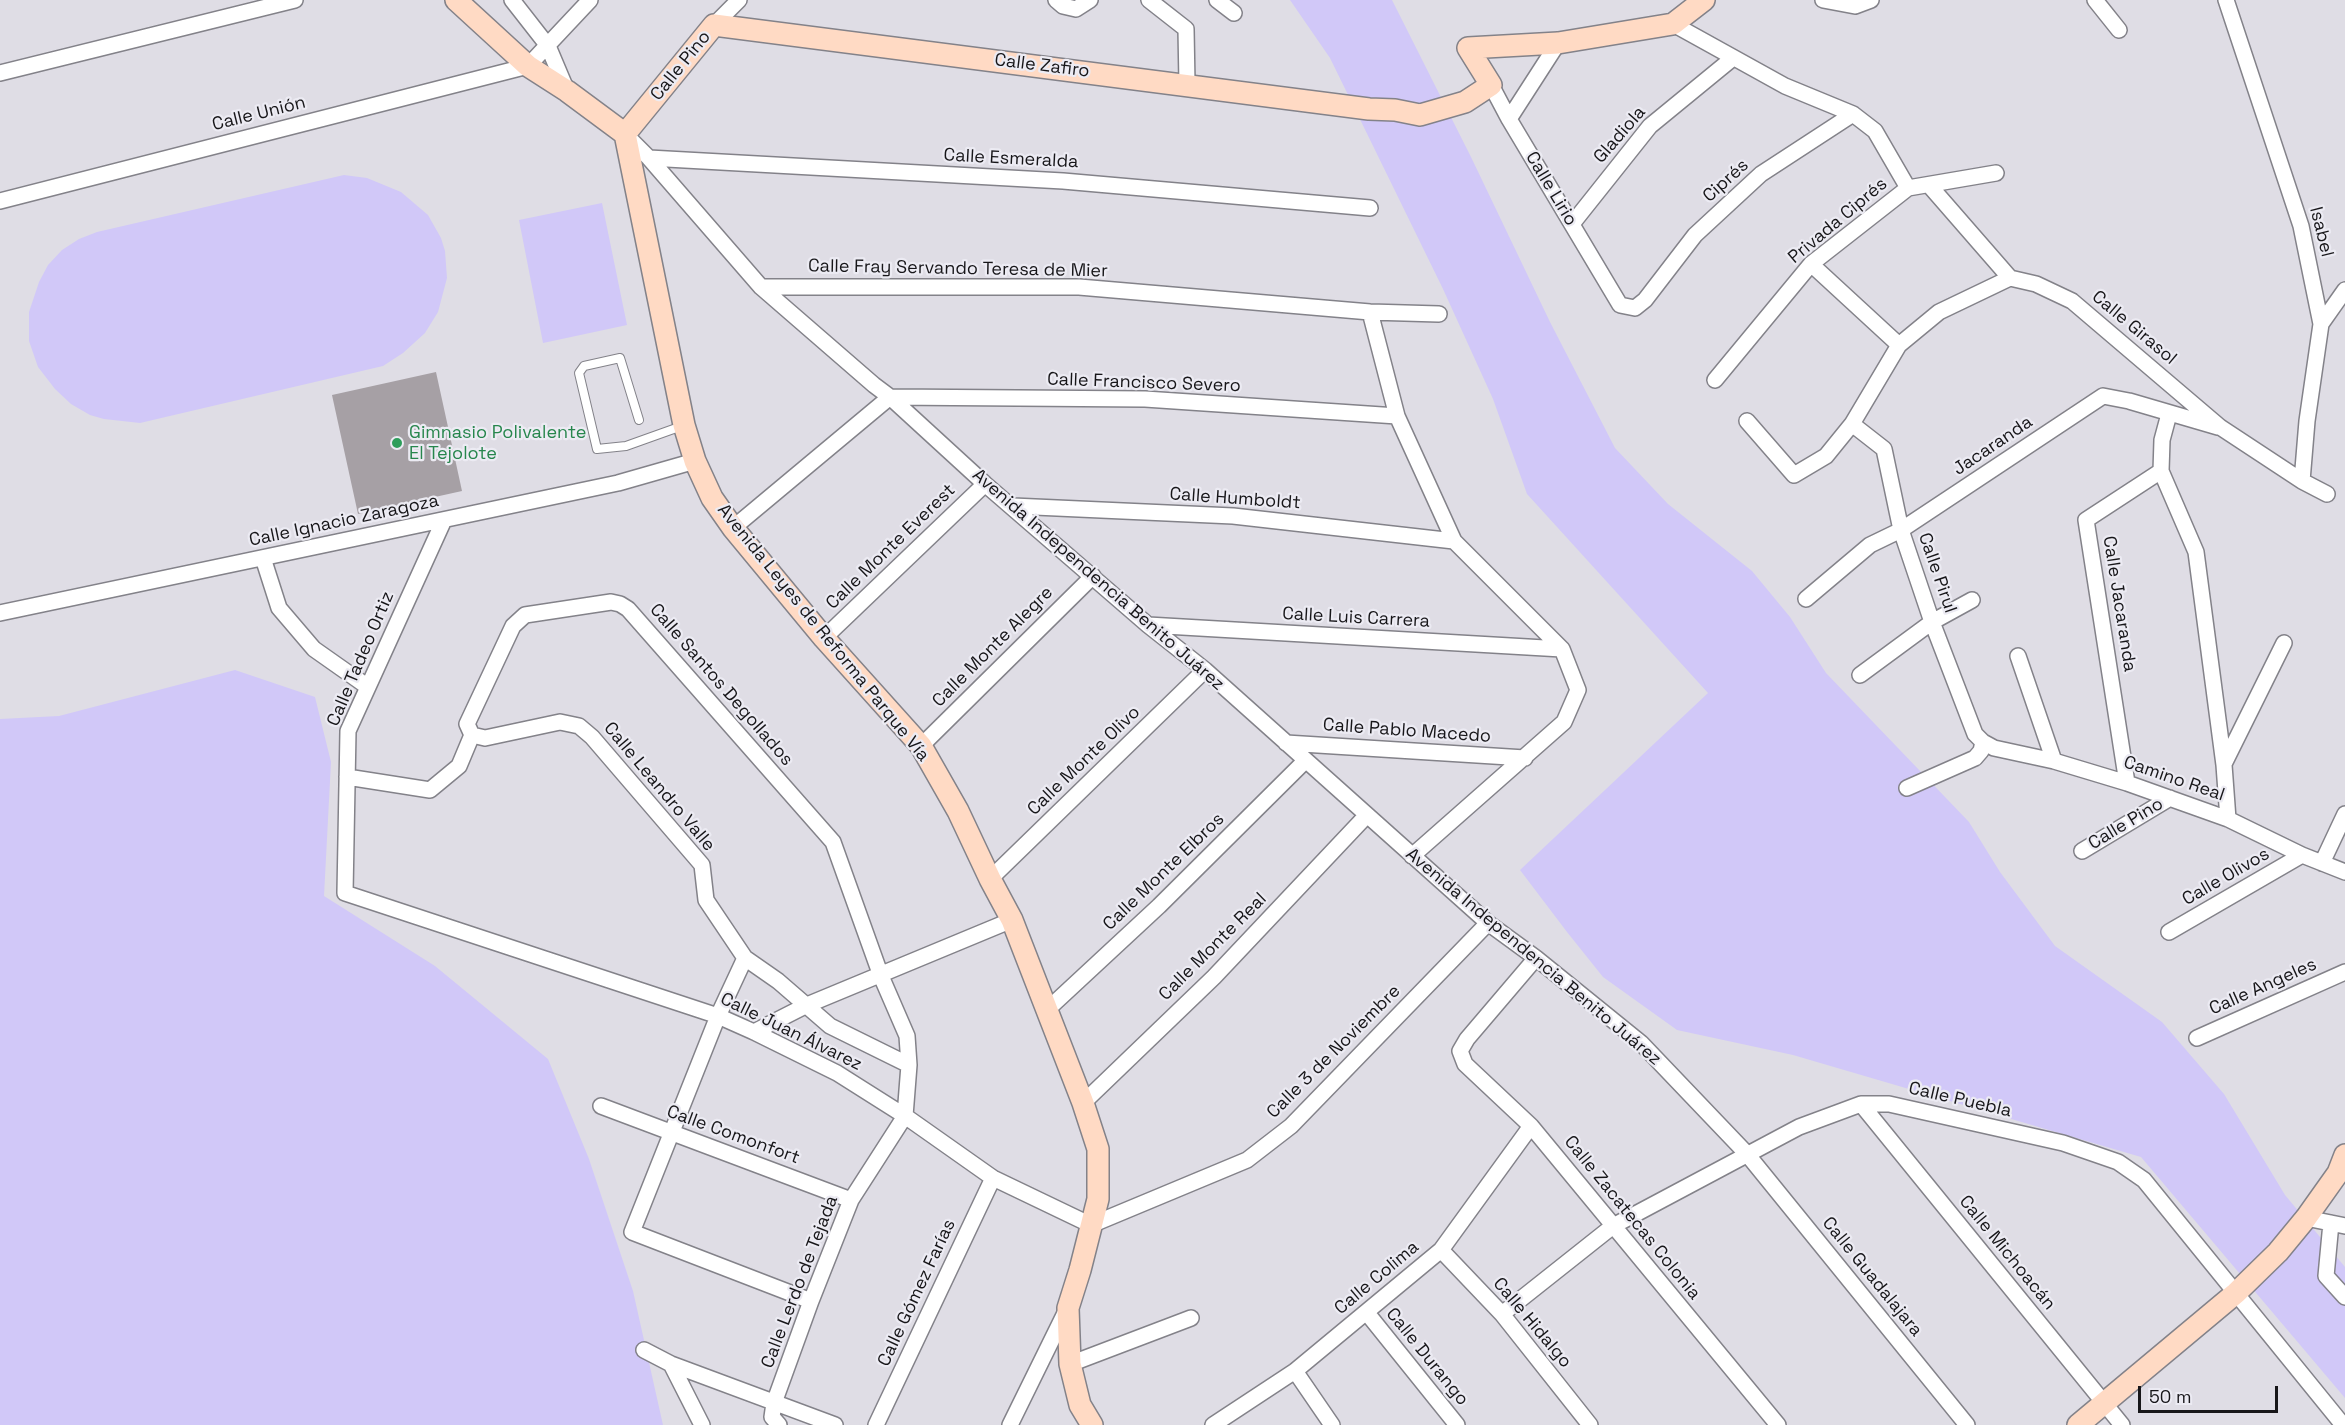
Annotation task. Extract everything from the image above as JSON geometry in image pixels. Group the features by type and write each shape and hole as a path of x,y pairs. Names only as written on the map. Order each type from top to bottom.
{"street":[{"path":"0,73 296,0"},
{"name":"Avenida Independencia Benito Juárez","path":"456,0 528,66 567,91 625,134 761,286 874,385 890,396 985,484 1148,625 1205,670 1488,923 1536,958 1641,1043 1747,1154"},
{"path":"512,0 548,46 567,91"},
{"path":"528,66 590,0"},
{"name":"Calle Pino","path":"625,134 714,25 740,0"},
{"path":"1056,0 1063,6 1076,9 1090,0"},
{"path":"1149,0 1186,28 1187,84"},
{"path":"1217,0 1234,13"},
{"path":"1509,119 1558,44 1673,24 1704,0"},
{"path":"1823,0 1855,6 1871,0"},
{"path":"2096,0 2119,30"},
{"name":"Isabel","path":"2226,0 2301,226 2321,324 2307,421 2302,482"},
{"path":"1673,24 1785,86 1853,114 1875,131 1908,188"},
{"name":"Calle Zafiro","path":"714,25 1420,115 1465,102 1491,85"},
{"name":"Calle Lirio","path":"1558,44 1468,48 1620,305 1635,308 1646,300"},
{"name":"Gladiola","path":"1572,224 1650,126 1733,58"},
{"name":"Calle Unión","path":"0,201 528,66"},
{"name":"Ciprés","path":"1646,300 1695,235 1761,174 1853,114"},
{"name":"Avenida Leyes de Reforma Parque Vía","path":"625,134 684,425 695,461 712,498 733,528 824,638 921,746 958,811 1012,920 1083,1103 1098,1149 1098,1199 1068,1308 1070,1364 1080,1405 1092,1425"},
{"name":"Calle Esmeralda","path":"649,159 1063,181 1370,208"},
{"name":"Privada Ciprés","path":"1715,381 1811,264 1908,188 1996,173"},
{"path":"1747,421 1794,475 1826,456 1852,424 1899,345 1939,312 2010,278 1929,185"},
{"path":"1811,264 1899,345"},
{"name":"Calle Girasol","path":"2010,278 2036,284 2072,301 2220,427 2302,482 2327,494"},
{"name":"Calle Fray Servando Teresa de Mier","path":"761,286 1079,287 1370,312 1439,314"},
{"path":"2321,324 2345,290"},
{"path":"1370,312 1397,416 1454,541 1562,649 1578,690 1564,722 1412,856"},
{"path":"733,528 890,396"},
{"name":"Calle Francisco Severo","path":"890,396 1145,399 1397,416"},
{"name":"Jacaranda","path":"1806,599 1870,545 1901,530 2103,396 2129,401 2220,427"},
{"path":"2169,414 2162,440 2161,471 2196,552 2224,765 2228,819"},
{"name":"Calle Pirul","path":"1852,424 1884,449 1901,530 1932,622 1975,734 1983,742"},
{"name":"Calle Ignacio Zaragoza","path":"0,613 618,483 695,461"},
{"name":"Calle Jacaranda","path":"2127,783 2086,520 2161,471"},
{"name":"Calle Monte Everest","path":"824,638 985,484"},
{"name":"Calle Humboldt","path":"1013,506 1233,516 1454,541"},
{"name":"Calle Tadeo Ortiz","path":"345,893 348,731 444,520"},
{"path":"263,558 279,608 314,650 368,687"},
{"name":"Calle Monte Alegre","path":"921,746 1093,576"},
{"path":"1860,675 1932,622 1972,600"},
{"name":"Calle Santos Degollados","path":"347,777 430,790 459,766 472,735 466,724 513,626 525,615 611,602 620,604 628,609 833,842 881,975 907,1036 909,1065 905,1116"},
{"name":"Calle Luis Carrera","path":"1148,625 1562,649"},
{"path":"2224,765 2284,643"},
{"path":"2018,656 2054,761"},
{"name":"Calle Monte Olivo","path":"990,879 1205,670"},
{"name":"Calle Leandro Valle","path":"472,735 485,738 560,722 579,726 592,737 702,865 706,900 745,958 778,981 830,1026 909,1065"},
{"name":"Calle Pablo Macedo","path":"1286,742 1525,758"},
{"path":"1906,788 1975,758 1982,751 1983,742"},
{"name":"Camino Real","path":"1983,742 1994,748 2054,761 2170,798 2228,819 2302,855 2345,872"},
{"name":"Calle Monte Elbros","path":"1048,1010 1159,906 1305,761"},
{"name":"Calle Pino","path":"2082,851 2170,798"},
{"path":"2322,863 2345,814"},
{"name":"Calle Monte Real","path":"1083,1103 1214,977 1367,815"},
{"name":"Calle Olivos","path":"2169,932 2302,855"},
{"name":"Calle Juan Álvarez","path":"345,893 718,1016 754,1032 837,1073 905,1116 993,1178 1091,1225"},
{"path":"754,1032 807,1005 1012,920"},
{"name":"Calle 3 de Noviembre","path":"1091,1225 1247,1160 1291,1126 1488,923"},
{"path":"745,958 718,1016 632,1232 811,1301"},
{"name":"Calle Zacatecas Colonia","path":"1536,958 1467,1040 1460,1051 1465,1064 1531,1126 1778,1425"},
{"name":"Calle Angeles","path":"2197,1038 2345,972"},
{"name":"Calle Puebla","path":"1502,1314 1613,1226 1799,1127 1861,1104 1889,1104 2063,1143 2118,1162 2144,1180 2343,1425"},
{"name":"Calle Michoacán","path":"1861,1104 2122,1425"},
{"name":"Calle Comonfort","path":"601,1106 851,1200"},
{"name":"Calle Lerdo de Tejada","path":"774,1403 851,1200 905,1116"},
{"name":"Calle Colima","path":"1213,1425 1295,1371 1441,1250 1531,1126"},
{"name":"Calle Guadalajara","path":"1747,1154 1967,1425"},
{"path":"2078,1425 2236,1293 2278,1252 2306,1218 2337,1173 2345,1155"},
{"name":"Calle Gómez Farías","path":"876,1425 993,1178"},
{"path":"2306,1218 2338,1225 2326,1276 2345,1297"},
{"name":"Calle Hidalgo","path":"1441,1250 1502,1314 1590,1425"},
{"path":"1010,1425 1068,1308"},
{"name":"Calle Durango","path":"1367,1313 1457,1425"},
{"path":"1070,1364 1191,1318"},
{"path":"644,1350 671,1364 835,1425"},
{"path":"671,1364 702,1425"},
{"path":"1295,1371 1332,1425"},
{"path":"774,1403 772,1417 779,1425"}],"lane":[{"path":"639,420 620,358 584,366 579,373 597,449 627,446 684,425"}],"shaded area":[{"path":"1290,0 1392,0 1550,322 1615,448 1668,504 1752,571 1790,617 1826,673 1969,822 2000,872 2055,946 2162,1022 2224,1094 2285,1195 2345,1267 2345,1398 2141,1157 1793,1055 1677,1030 1603,977 1520,870 1708,693 1527,494 1493,399 1443,289 1330,58"},
{"path":"344,175 367,178 401,192 428,215 441,238 445,251 447,278 438,312 425,333 403,353 383,366 140,423 90,415 71,404 55,389 38,367 29,341 29,312 39,282 48,265 62,250 79,239 97,232"},
{"path":"602,203 627,325 543,343 519,220"},
{"path":"235,670 315,697 331,762 324,896 435,966 548,1059 589,1159 633,1291 663,1425 0,1425 0,719 59,716"}],"building":[{"name":"Gimnasio Polivalente El Tejolote","path":"436,372 462,491 358,514 332,395"}],"place":[{"name":"Gimnasio Polivalente El Tejolote","path":"397,443"}]}
